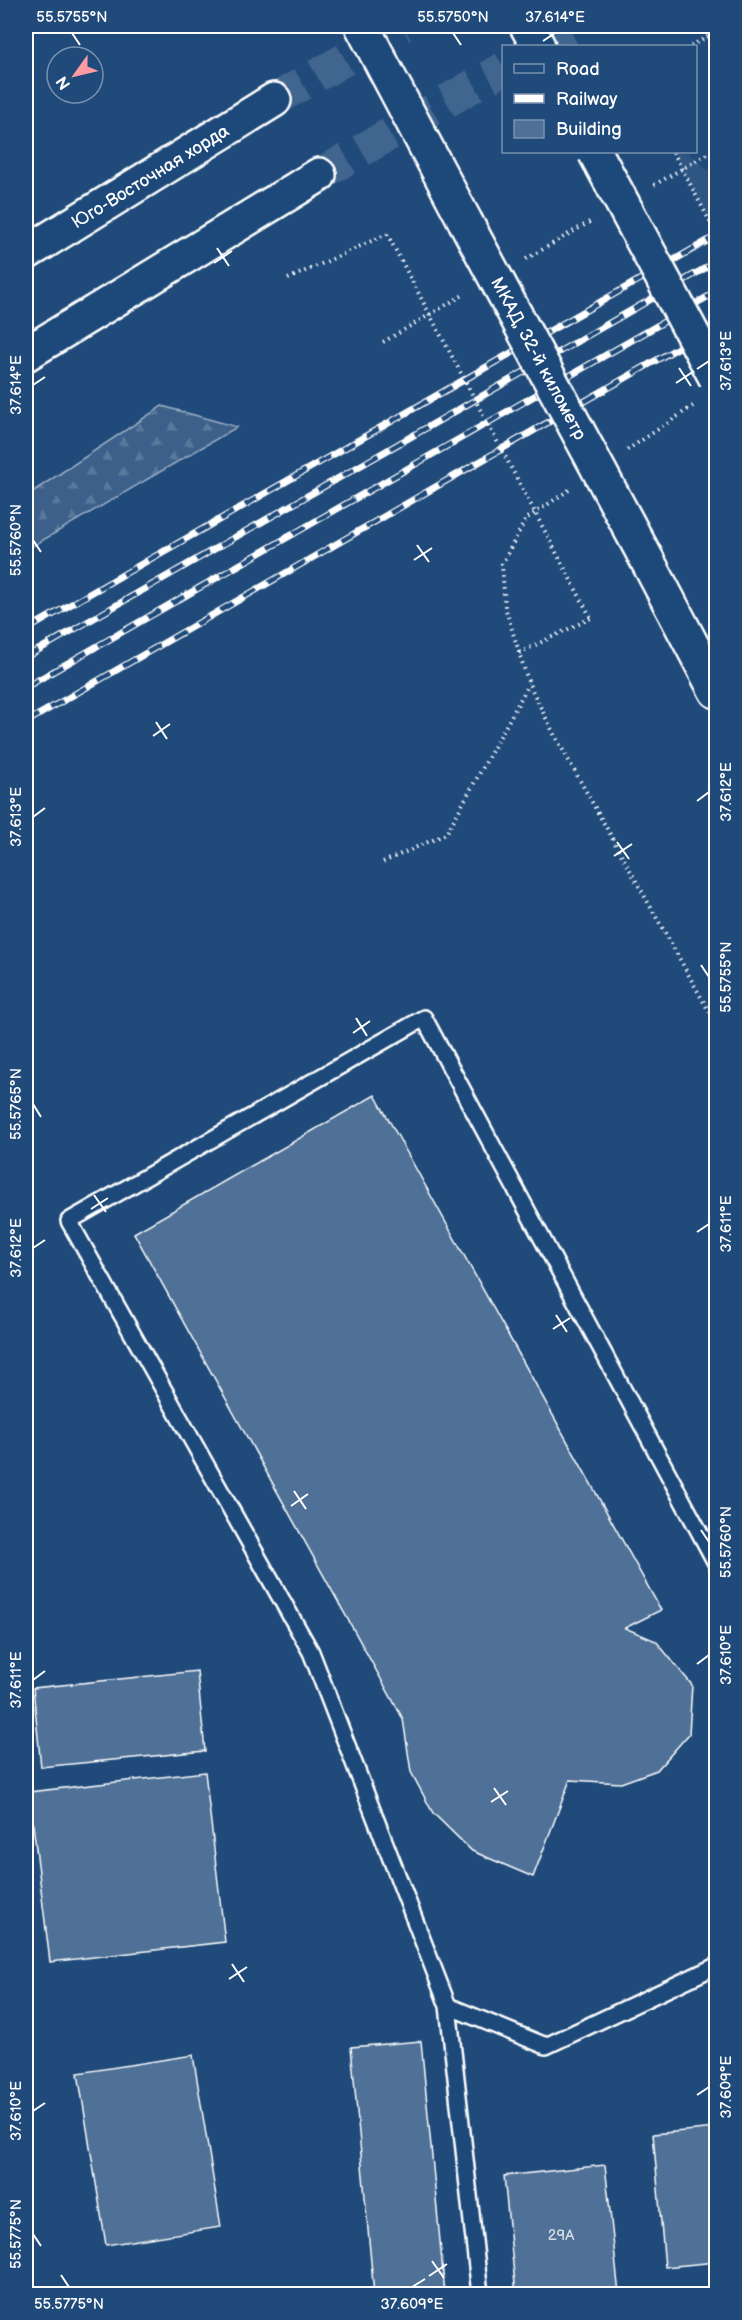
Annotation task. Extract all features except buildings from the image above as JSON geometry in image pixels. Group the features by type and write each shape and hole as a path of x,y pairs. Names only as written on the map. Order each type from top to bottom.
{"main road":[{"name":"МКАД, 32-й километр","path":"362,26 717,691"},
{"path":"527,26 537,45"},
{"name":"Юго-Восточная хорда","path":"26,253 274,100"},
{"path":"595,153 707,391"},
{"path":"26,354 320,175"}],"lane":[{"path":"480,2295 448,2006 311,1652 69,1221 424,1018 717,1563"},
{"path":"448,2006 546,2046 717,1966"}],"path":[{"path":"693,45 717,32"},
{"path":"646,190 717,149"},
{"path":"674,153 717,233"},
{"path":"525,260 595,219"},
{"path":"288,279 387,234 591,618 519,653"},
{"path":"383,342 474,289"},
{"path":"621,454 707,391"},
{"path":"573,487 526,519 502,564 505,607 529,684 554,734 717,1024"},
{"path":"382,862 446,834 529,684"}],"shaded area":[{"path":"674,153 689,153 707,170 716,169 716,233"}],"green space":[{"path":"162,406 237,427 26,550 26,496"}],"tunnel":[{"path":"274,100 403,26"},
{"path":"543,45 577,26"},
{"path":"319,175 502,69"}],"railway":[{"path":"26,630 716,236"},
{"path":"26,657 716,262"},
{"path":"26,687 716,292"},
{"path":"26,722 716,326"}]}
